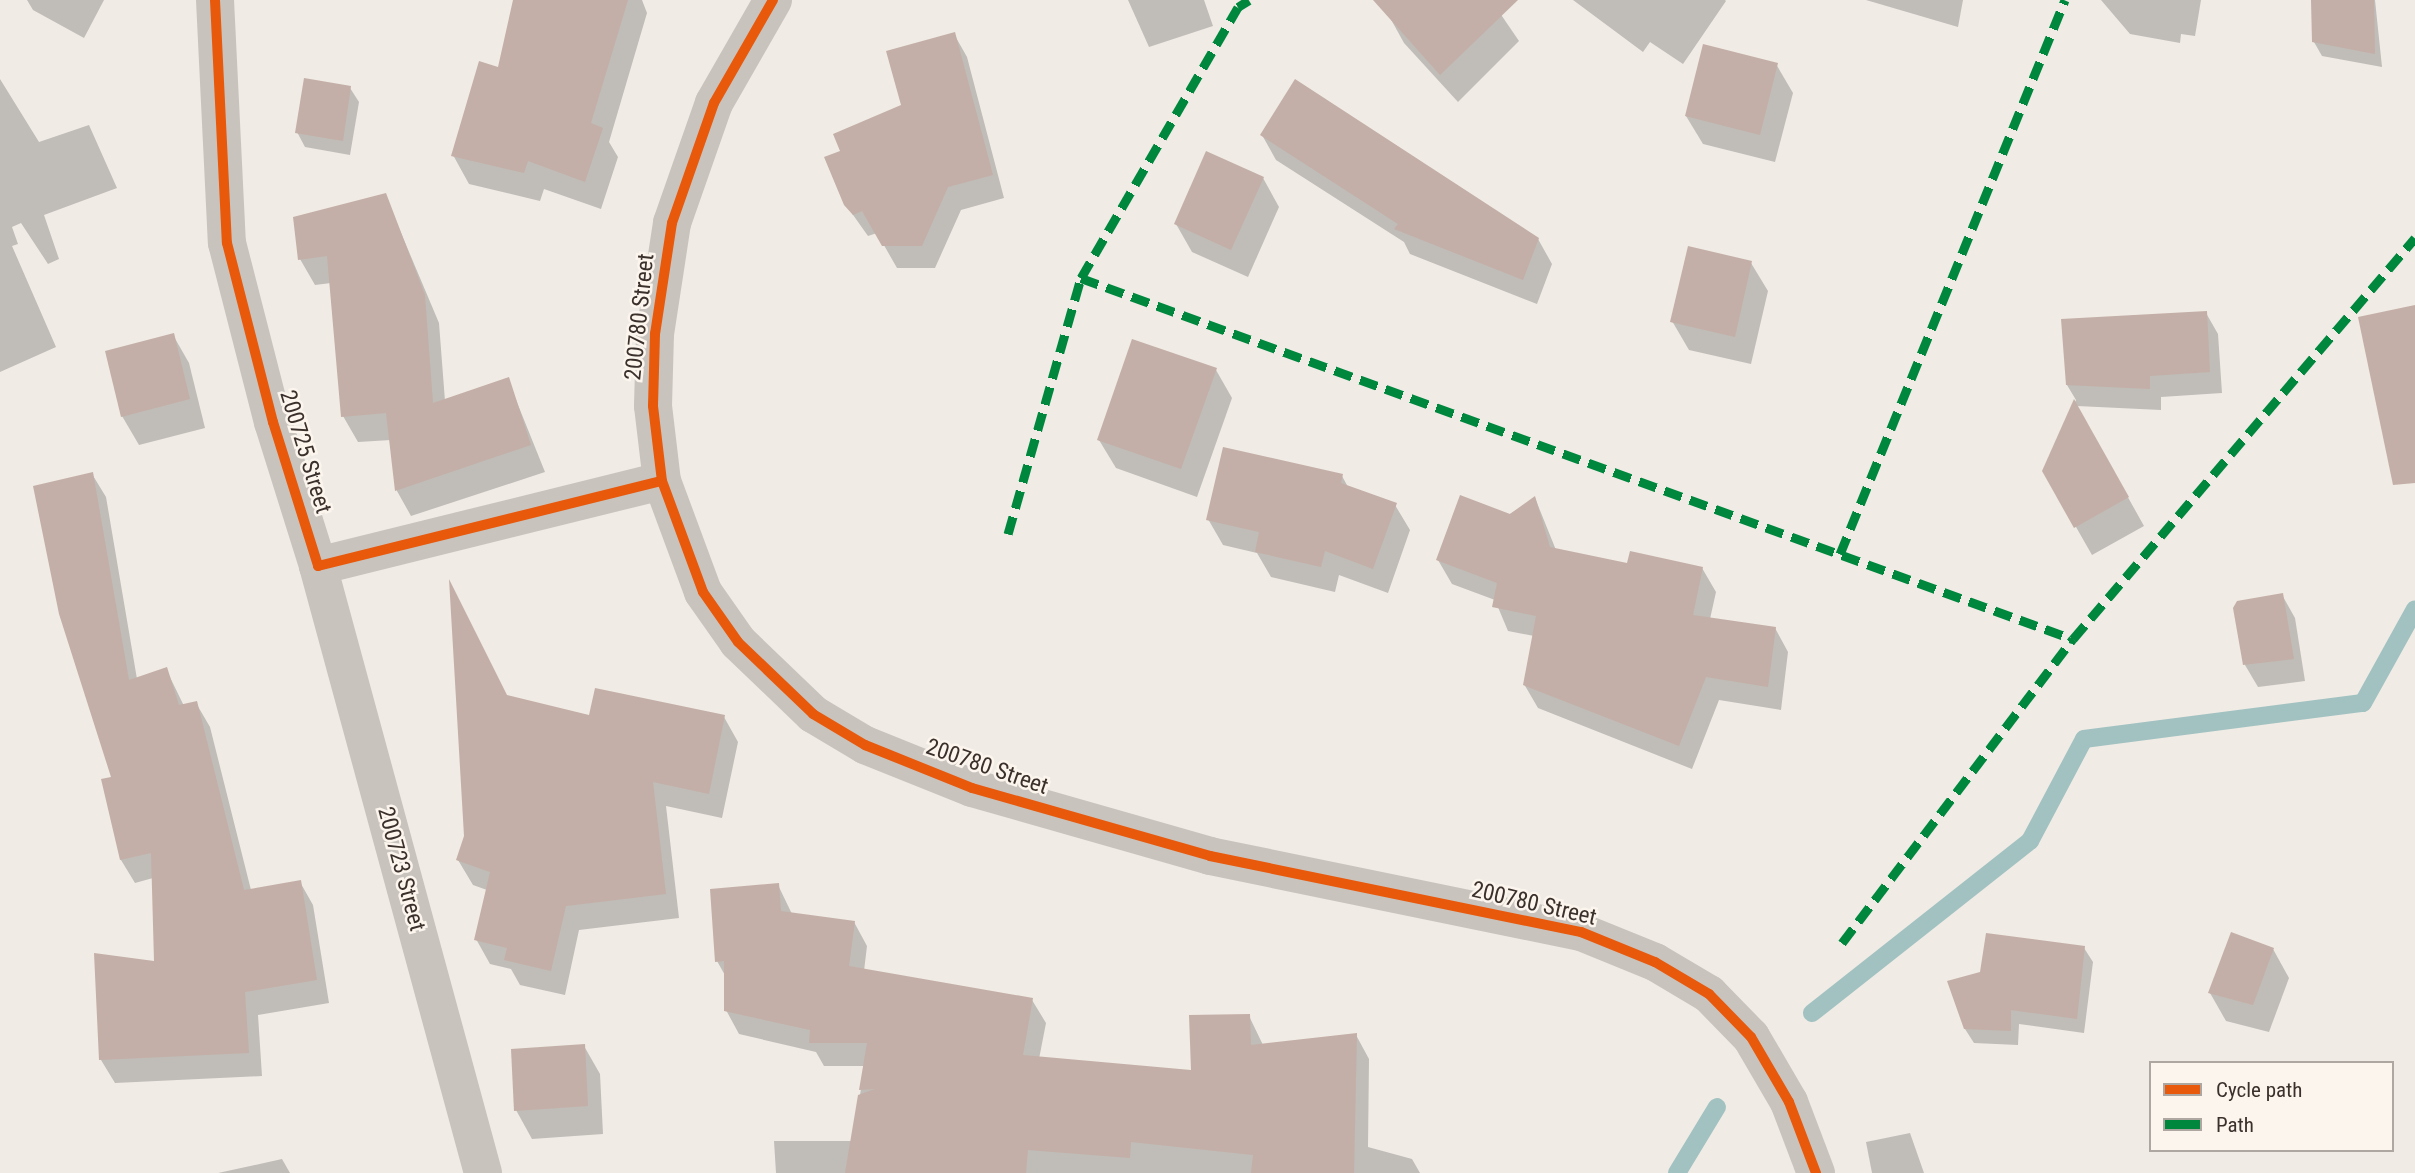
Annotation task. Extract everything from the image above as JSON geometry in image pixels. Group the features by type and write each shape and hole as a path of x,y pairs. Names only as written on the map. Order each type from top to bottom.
{"street":[{"name":"200725 Street","path":"215,0 227,243 273,422 318,566"},
{"name":"200780 Street","path":"773,0 714,103 672,223 655,334 653,406 662,481 703,592 774,682 823,720 865,745 998,795 1210,856 1581,932 1655,962 1709,993 1751,1037 1789,1102 1816,1173"},
{"path":"318,566 662,481"},
{"name":"200723 Street","path":"318,566 483,1173"}],"building":[{"path":"513,0 628,0 591,123 603,128 585,182 528,161 524,173 451,156 479,61 498,67"},
{"path":"1373,0 1518,0 1440,75"},
{"path":"2311,0 2374,0 2375,54 2312,42"},
{"path":"955,32 993,175 948,187 922,246 882,246 862,211 853,215 844,205 824,157 840,151 833,134 901,105 886,51"},
{"path":"1703,44 1778,63 1760,135 1685,116"},
{"path":"304,78 351,86 343,141 295,133"},
{"path":"1295,79 1539,238 1523,280 1394,229 1398,224 1260,135"},
{"path":"1206,151 1264,177 1231,250 1174,224"},
{"path":"386,193 425,295 433,403 509,377 531,445 395,491 386,413 341,417 327,256 298,260 293,217"},
{"path":"1688,246 1752,261 1735,337 1670,322"},
{"path":"2415,305 2415,483 2393,485 2358,317"},
{"path":"2207,311 2210,372 2150,376 2150,389 2066,385 2061,319"},
{"path":"174,333 190,399 121,417 105,351"},
{"path":"1132,339 1217,368 1181,469 1097,440"},
{"path":"2074,399 2129,497 2074,528 2042,471"},
{"path":"1223,447 1343,474 1341,483 1397,503 1373,569 1325,551 1321,567 1255,552 1259,532 1206,520"},
{"path":"93,472 129,680 167,667 179,705 197,701 244,890 301,880 317,980 245,992 249,1053 99,1060 94,953 154,961 151,853 120,860 101,779 111,777 59,614 33,486"},
{"path":"1460,495 1510,514 1535,496 1550,547 1627,563 1630,551 1703,567 1693,615 1776,627 1768,687 1706,677 1679,746 1523,685 1536,616 1492,607 1497,583 1436,560"},
{"path":"449,579 507,695 589,715 595,688 725,715 709,794 653,782 666,894 566,906 551,971 504,960 507,948 474,940 490,872 456,860 464,836"},
{"path":"2283,593 2294,659 2243,665 2233,608 2237,601"},
{"path":"779,883 781,911 855,921 849,966 1033,998 1023,1055 1191,1070 1189,1015 1250,1014 1251,1045 1357,1033 1354,1173 1251,1173 1253,1155 1131,1142 1130,1158 1028,1150 1026,1173 845,1173 858,1095 875,1089 859,1090 867,1043 809,1043 810,1030 724,1011 724,961 715,962 710,889"},
{"path":"2231,932 2274,948 2253,1005 2208,993"},
{"path":"1986,933 2085,946 2077,1019 2011,1010 2011,1031 1964,1029 1947,981 1980,972"},
{"path":"585,1044 588,1106 514,1111 511,1049"}],"waterway":[{"path":"1812,1013 2030,841 2084,739 2363,703 2415,609"},
{"path":"1677,1173 1717,1107"}],"marked path":[{"path":"1008,534 1081,278 1238,7 1249,0"},
{"path":"1840,554 2065,0"},
{"path":"1842,943 2073,639 2415,238"},
{"path":"1081,278 2073,639"}],"cycle path":[{"path":"215,0 227,243 273,422 318,566 662,481"},
{"path":"773,0 714,103 672,223 655,334 653,406 662,481 703,592 738,642 813,714 865,745 972,788 1210,856 1581,932 1655,962 1709,994 1751,1037 1789,1102 1816,1173"}]}
